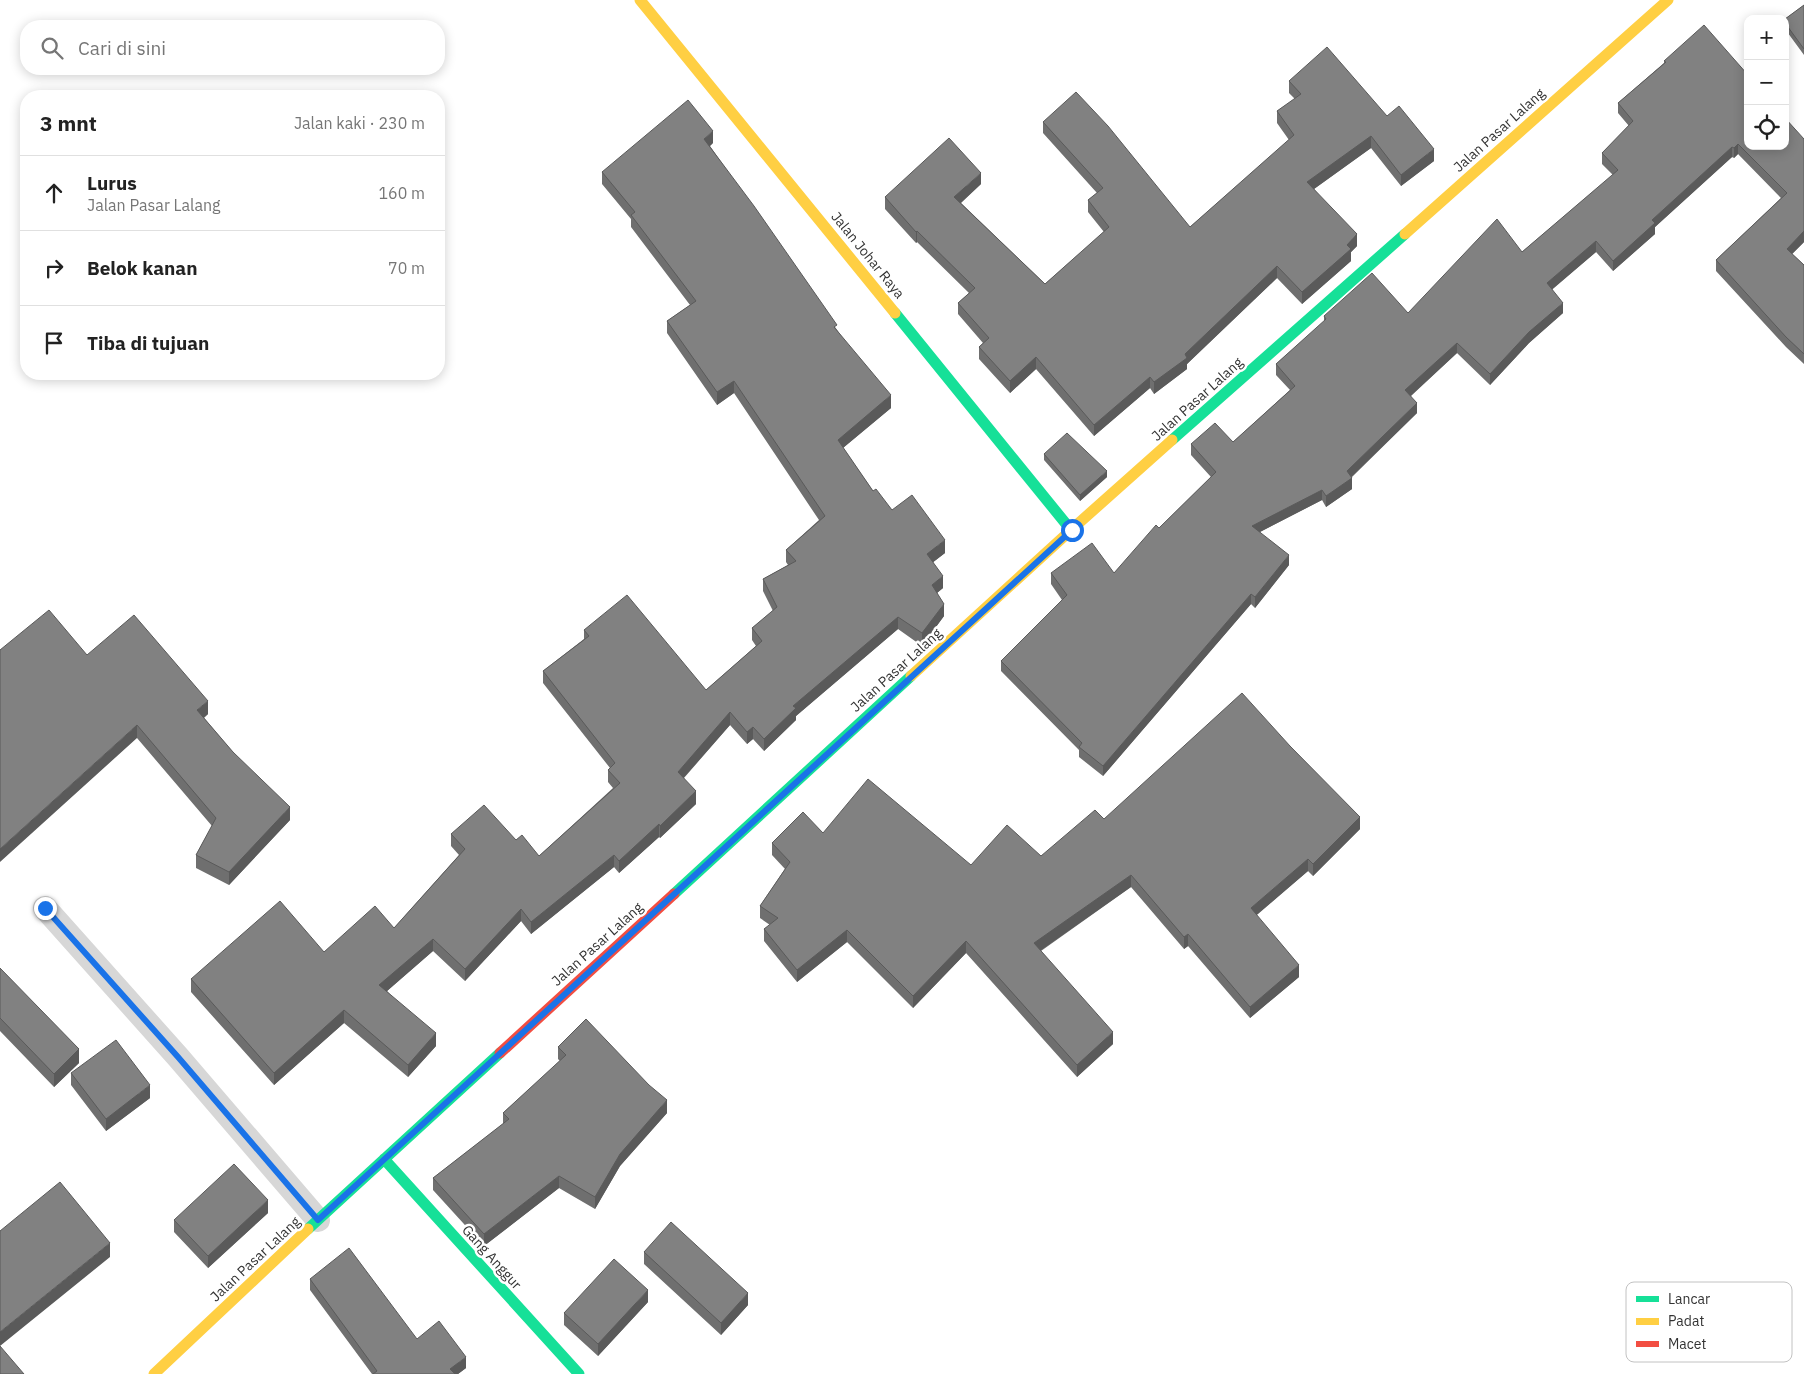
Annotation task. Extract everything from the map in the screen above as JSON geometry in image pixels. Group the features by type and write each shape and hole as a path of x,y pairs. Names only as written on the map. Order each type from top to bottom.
{"street":[{"name":"Jalan Johar Raya","path":"640,0 1072,530"},
{"name":"Jalan Pasar Lalang","path":"154,1374 384,1159 1072,530 1668,0"},
{"name":"Gang Anggur","path":"384,1159 579,1374"}],"lane":[{"path":"45,908 178,1057 318,1220"}],"building":[{"path":"1804,5 1804,49 1789,28 1789,16"},
{"path":"1704,25 1744,70 1744,150 1738,144 1734,148 1732,147 1652,220 1655,223 1613,261 1596,241 1547,283 1563,303 1529,332 1490,374 1457,343 1405,390 1417,403 1347,471 1352,478 1326,496 1322,490 1252,526 1289,555 1255,597 1251,594 1103,766 1079,747 1082,743 1001,661 1067,595 1051,573 1092,543 1114,573 1156,525 1159,528 1216,472 1191,444 1215,423 1233,442 1295,386 1276,364 1326,319 1324,316 1372,273 1408,313 1497,219 1522,252 1618,170 1602,153 1633,121 1618,103 1666,62 1664,61"},
{"path":"1327,47 1387,116 1399,106 1434,149 1401,175 1371,136 1307,182 1357,234 1347,245 1351,249 1302,292 1277,266 1185,354 1187,358 1154,382 1150,377 1094,425 1036,357 1010,381 979,347 989,338 958,303 975,288 916,232 885,197 949,138 981,173 954,197 1045,284 1109,227 1088,200 1103,188 1043,122 1076,92 1108,126 1190,227 1294,135 1277,111 1301,94 1289,81"},
{"path":"688,100 713,131 704,139 754,206 837,325 834,327 891,395 838,440 873,491 876,489 892,510 912,495 945,540 927,554 943,576 932,585 944,604 922,633 898,617 793,706 796,708 764,739 753,727 747,732 730,712 678,772 696,791 660,826 659,824 619,861 614,855 531,922 521,909 465,969 433,939 379,985 436,1033 408,1065 344,1010 274,1073 191,979 280,901 324,952 375,906 394,928 465,849 451,834 484,805 516,840 522,835 539,856 620,783 608,770 615,763 543,671 589,636 584,630 627,595 706,690 762,641 752,628 777,607 763,579 796,561 786,550 825,516 734,381 717,392 667,321 696,301 631,215 635,212 602,172"},
{"path":"1789,122 1804,139 1804,231 1787,249 1804,265 1804,354 1786,337 1716,260 1787,193 1744,150 1789,150"},
{"path":"1067,433 1107,471 1080,495 1044,454"},
{"path":"49,610 87,655 134,615 208,701 197,710 233,752 290,807 229,872 196,855 216,818 137,725 0,849 0,650"},
{"path":"1242,693 1290,746 1360,817 1313,864 1308,859 1251,908 1299,965 1250,1007 1188,934 1184,937 1131,875 1034,943 1113,1032 1077,1065 966,941 913,996 847,930 797,970 764,929 778,918 760,906 790,862 772,843 803,812 823,833 868,779 971,865 1007,825 1041,856 1095,810 1104,819"},
{"path":"0,968 79,1049 54,1074 0,1018"},
{"path":"586,1019 649,1085 667,1100 620,1154 595,1197 559,1176 484,1234 433,1178 509,1119 503,1113 566,1055 558,1047"},
{"path":"116,1040 150,1085 106,1119 71,1073"},
{"path":"234,1164 268,1200 208,1256 174,1220"},
{"path":"60,1182 110,1243 0,1332 0,1231"},
{"path":"671,1222 748,1293 721,1323 644,1252"},
{"path":"349,1248 417,1339 439,1321 466,1357 450,1369 455,1374 373,1374 377,1371 310,1279"},
{"path":"614,1259 648,1290 598,1344 564,1313"},
{"path":"0,1346 24,1374 0,1374"}],"traffic: fast":[{"path":"1172,440 1405,234"},
{"path":"895,313 1071,530"},
{"path":"674,894 911,676"},
{"path":"308,1229 500,1053"},
{"path":"384,1159 579,1374"}],"traffic: slow":[{"path":"640,0 895,313"},
{"path":"1405,234 1668,0"},
{"path":"911,676 1172,440"},
{"path":"154,1374 308,1229"}],"traffic: jam":[{"path":"500,1053 674,894"}],"route":[{"path":"45,908 178,1057 318,1220 1072,530"}]}
